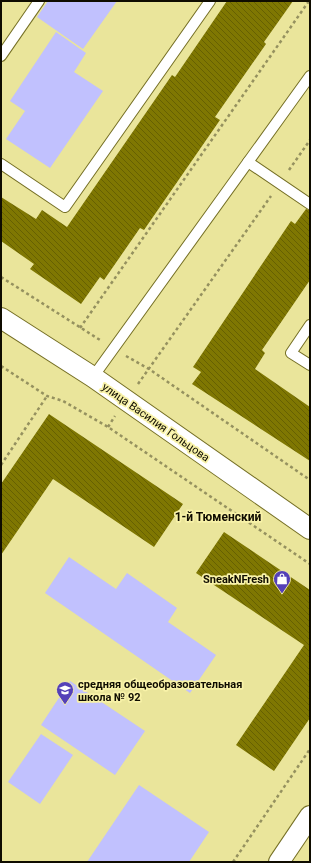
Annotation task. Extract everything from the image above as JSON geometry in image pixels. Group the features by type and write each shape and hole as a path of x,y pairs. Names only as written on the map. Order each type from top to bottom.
{"street":[{"name":"улица Василия Гольцова","path":"1,318 93,377 310,529"},
{"path":"280,862 310,816"}],"lane":[{"path":"1,56 40,1"},
{"path":"1,164 65,207 210,1"},
{"path":"93,377 310,76"},
{"path":"248,162 310,204"},
{"path":"310,325 291,352 310,365"}],"path":[{"path":"80,328 309,1"},
{"path":"108,427 310,140"},
{"path":"1,277 80,328 149,369 310,480"},
{"path":"1,366 47,396 63,401 108,427 310,564"},
{"path":"1,465 47,396"},
{"path":"233,862 310,749"}],"shaded area":[{"path":"48,1 117,1 83,49 37,17"},
{"path":"56,32 86,53 74,72 103,91 50,168 6,139 25,111 10,101"},
{"path":"69,557 116,589 127,573 177,608 168,622 216,655 190,693 45,593"},
{"path":"70,681 145,731 115,775 41,725"},
{"path":"41,734 73,755 40,804 8,782"},
{"path":"139,785 209,832 189,862 87,862"}],"building":[{"path":"227,1 293,1 264,42 266,44 215,117 220,120 144,230 140,228 104,280 100,277 81,304 30,269 34,264 1,241 1,197 36,219 42,210 67,227 172,75 175,77"},
{"path":"306,209 310,210 310,280 262,350 265,353 255,369 310,407 310,461 192,384 201,372 193,367 291,221 295,224"},
{"path":"49,414 183,504 154,547 53,479 1,555 1,484"},
{"path":"224,532 310,590 310,718 274,771 236,745 304,645 196,573"}],"place":[{"name":"SneakNFresh","path":"282,594"},
{"name":"средняя общеобразовательная школа № 92","path":"65,705"}],"district":[{"name":"1-й Тюменский","path":"218,517"}]}
